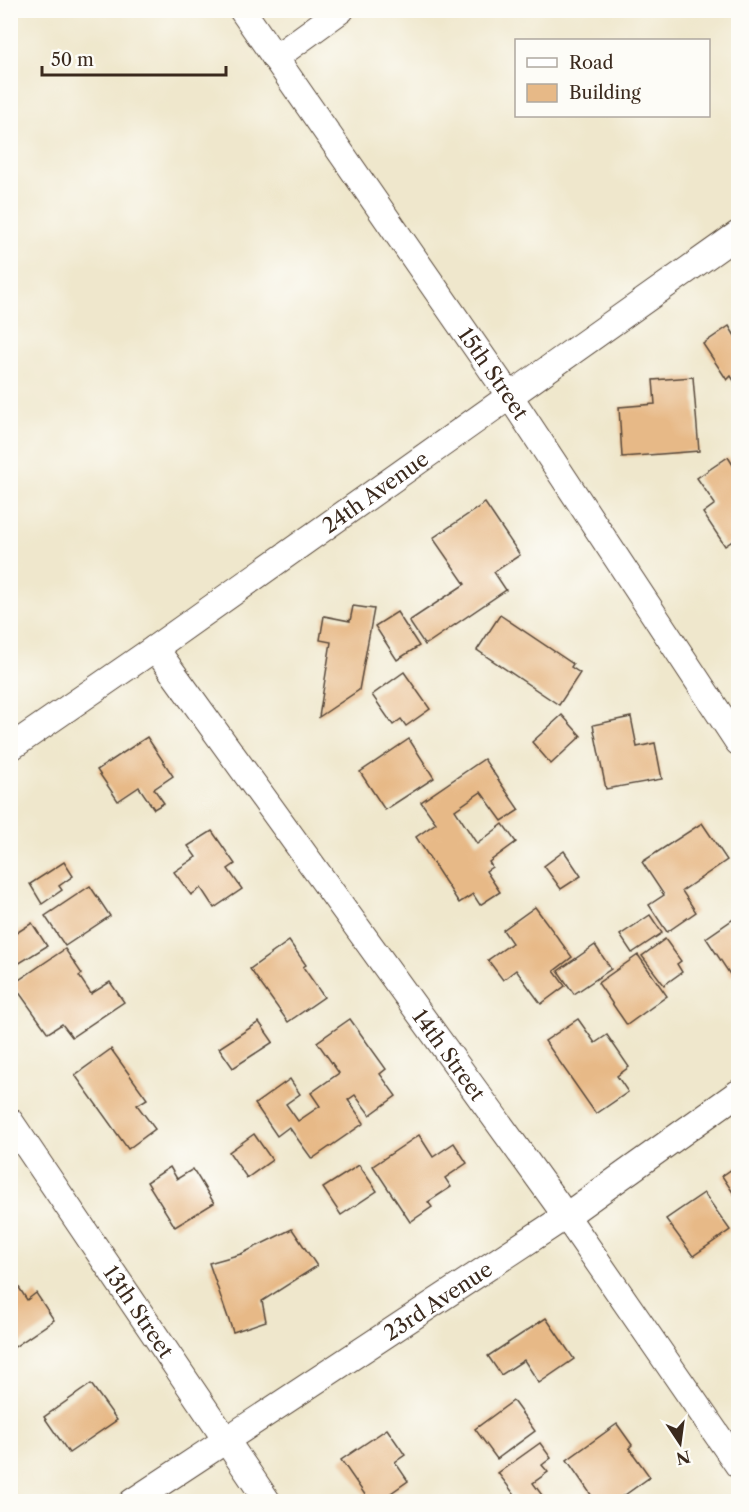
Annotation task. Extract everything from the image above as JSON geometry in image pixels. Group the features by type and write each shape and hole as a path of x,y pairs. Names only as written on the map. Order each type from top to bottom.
{"street":[{"name":"15th Street","path":"243,10 509,394 738,742"},
{"path":"275,58 341,10"},
{"name":"24th Avenue","path":"10,748 155,648 509,394 738,234"},
{"name":"14th Street","path":"155,648 566,1216 738,1466"},
{"name":"23rd Avenue","path":"132,1502 566,1216 738,1093"},
{"name":"13th Street","path":"10,1121 268,1502"}],"building":[{"path":"729,326 738,341 738,387 731,376 727,380 703,344"},
{"path":"693,377 699,451 622,457 619,407 655,404 653,380"},
{"path":"728,457 738,473 738,537 725,546 703,513 715,504 697,478"},
{"path":"485,503 520,555 494,572 506,590 425,645 409,621 465,584 433,538"},
{"path":"353,606 374,609 359,690 319,717 331,642 320,640 324,616 350,621"},
{"path":"397,612 419,646 397,660 375,626"},
{"path":"500,615 573,664 571,667 580,673 559,705 477,650"},
{"path":"404,672 430,709 406,726 401,719 393,725 372,695"},
{"path":"562,715 581,736 551,764 532,742"},
{"path":"631,717 637,747 655,743 662,779 606,789 593,725"},
{"path":"147,737 173,776 154,789 164,803 154,809 139,787 118,801 97,770"},
{"path":"409,739 434,778 385,810 360,772"},
{"path":"484,759 519,810 502,821 481,792 455,810 477,844 503,824 516,842 489,862 492,867 486,871 500,892 480,905 473,894 459,903 416,837 436,823 421,802"},
{"path":"702,823 727,860 682,891 696,912 667,932 649,905 664,895 642,862"},
{"path":"212,831 235,864 228,869 242,889 214,908 201,888 191,895 174,872 196,857 188,846"},
{"path":"564,851 581,876 561,889 544,866"},
{"path":"64,862 73,876 59,886 62,890 42,904 30,884"},
{"path":"90,886 110,916 65,946 45,916"},
{"path":"535,907 572,957 554,971 565,986 541,1004 516,970 503,980 488,960 512,943 503,930"},
{"path":"650,915 662,933 632,953 620,935"},
{"path":"738,916 738,971 731,976 706,938"},
{"path":"32,923 47,946 10,969 10,937"},
{"path":"665,939 681,961 677,964 682,972 664,985 642,956"},
{"path":"289,941 306,965 303,967 324,997 288,1022 250,969"},
{"path":"595,945 611,969 574,994 558,971"},
{"path":"65,949 82,974 79,976 91,994 110,982 124,1002 72,1037 62,1024 48,1033 13,984"},
{"path":"638,955 667,996 627,1025 598,983"},
{"path":"350,1019 386,1069 380,1074 396,1096 370,1115 355,1095 348,1100 364,1123 312,1159 289,1127 277,1136 255,1104 290,1079 300,1094 286,1104 298,1121 320,1106 311,1093 339,1073 317,1042"},
{"path":"578,1019 595,1043 607,1035 629,1067 617,1076 628,1092 596,1114 545,1041"},
{"path":"259,1022 273,1042 233,1068 219,1048"},
{"path":"111,1049 147,1099 137,1105 155,1129 128,1149 75,1075"},
{"path":"254,1134 272,1160 247,1178 229,1152"},
{"path":"419,1135 433,1157 454,1143 467,1163 445,1178 451,1187 428,1202 432,1207 410,1222 373,1166"},
{"path":"359,1165 377,1191 341,1215 323,1188"},
{"path":"738,1165 738,1200 722,1176"},
{"path":"170,1167 177,1179 193,1169 214,1203 175,1227 147,1182"},
{"path":"704,1193 730,1230 693,1256 666,1219"},
{"path":"292,1229 317,1266 262,1301 266,1321 233,1332 209,1263 241,1254"},
{"path":"18,1286 27,1300 36,1293 54,1320 10,1350 10,1291"},
{"path":"546,1318 574,1359 539,1383 524,1360 501,1375 488,1356"},
{"path":"91,1384 117,1420 69,1453 44,1417"},
{"path":"513,1401 535,1431 497,1459 475,1429"},
{"path":"617,1424 632,1445 629,1448 650,1477 615,1502 596,1502 567,1460"},
{"path":"387,1429 405,1455 395,1462 408,1481 378,1502 370,1502 341,1460"},
{"path":"540,1443 551,1458 542,1465 548,1472 533,1483 547,1502 520,1502 498,1473"}]}
